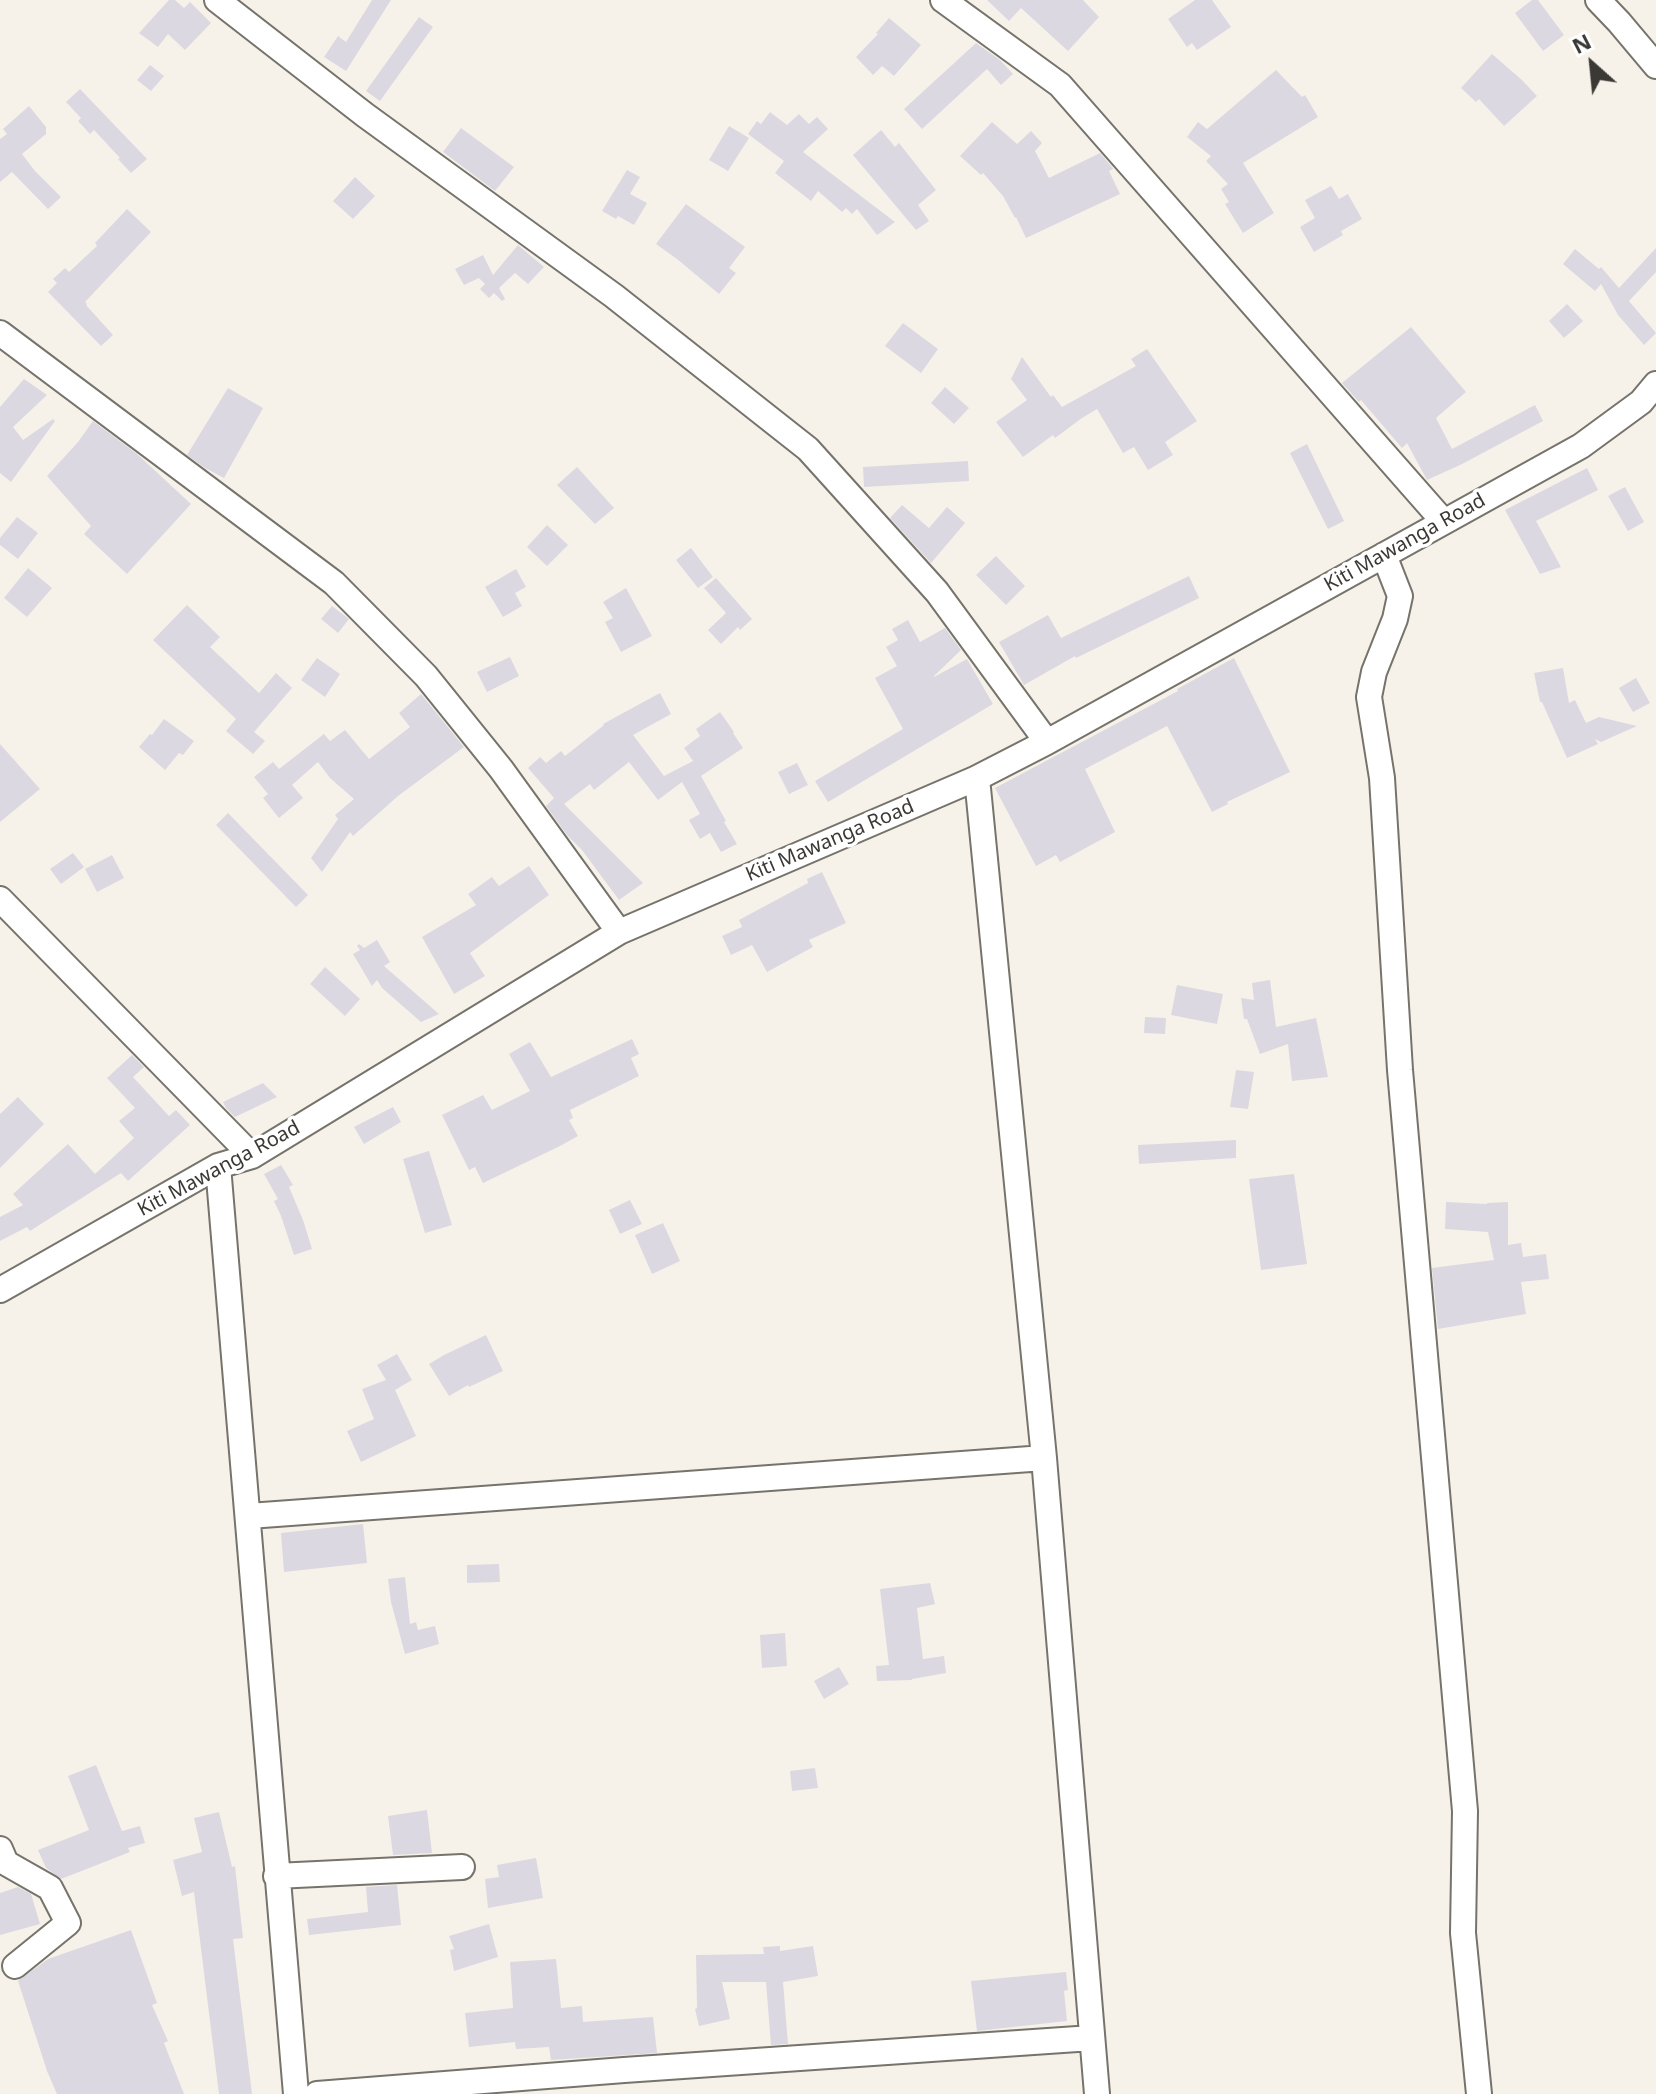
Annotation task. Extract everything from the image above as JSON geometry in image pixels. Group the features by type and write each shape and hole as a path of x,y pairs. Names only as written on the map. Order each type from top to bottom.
{"street":[{"path":"217,0 365,115 614,296 808,449 937,592 1047,742"},
{"path":"943,0 1060,85 1444,522"},
{"path":"1598,0 1656,66"},
{"path":"0,333 334,583 426,676 501,769 619,932"},
{"name":"Kiti Mawanga Road","path":"0,1290 218,1166 252,1156 619,932 977,778 1047,742 1581,446 1651,393"},
{"path":"1384,555 1400,596 1395,619 1374,672 1369,697 1382,778 1400,1070 1465,1811 1463,1933 1479,2094"},
{"path":"977,778 1044,1458 1097,2094"},
{"path":"0,899 252,1156"},
{"path":"218,1166 296,2094"},
{"path":"249,1516 1044,1458"},
{"path":"0,1849 6,1863 50,1888 68,1923 15,1966"},
{"path":"276,1876 462,1867"},
{"path":"317,2094 640,2068 1092,2038"}],"building":[{"path":"169,0 175,0 184,8 190,2 211,23 185,50 168,34 158,47 139,33"},
{"path":"372,0 391,0 346,71 324,57 338,36 346,42"},
{"path":"987,0 1083,0 1099,17 1068,51 1021,8 1009,21"},
{"path":"1195,0 1212,0 1231,27 1197,50 1192,43 1187,47 1168,19"},
{"path":"1532,0 1538,0 1564,35 1543,51 1515,13"},
{"path":"419,17 433,27 380,101 366,91"},
{"path":"889,18 921,45 894,76 882,66 873,75 856,57"},
{"path":"976,43 1013,74 1001,85 987,69 922,129 904,109"},
{"path":"1492,54 1537,96 1504,126 1479,99 1476,102 1461,88"},
{"path":"150,65 164,76 151,91 137,80"},
{"path":"1276,70 1302,97 1305,95 1318,117 1243,163 1274,213 1243,233 1225,204 1229,202 1221,189 1228,184 1206,161 1211,156 1187,137 1198,122 1207,129"},
{"path":"80,89 147,159 131,173 94,130 90,134 78,121 81,118 66,102"},
{"path":"29,106 46,127 46,134 22,154 61,197 48,209 12,172 0,182 0,139 7,134 3,129"},
{"path":"770,112 787,125 799,114 809,124 817,117 828,129 803,152 895,222 877,235 857,209 852,214 846,208 842,212 818,191 811,201 775,173 784,161 748,134 757,121 761,124"},
{"path":"992,122 1017,144 1031,131 1042,143 1035,151 1049,178 1100,153 1113,169 1109,171 1120,194 1026,238 1003,196 983,173 981,175 960,156"},
{"path":"729,126 749,138 728,171 709,160"},
{"path":"461,128 514,167 495,191 443,152"},
{"path":"881,130 895,147 899,143 936,190 918,205 929,221 916,230 853,155"},
{"path":"627,170 640,177 630,194 647,203 634,225 602,211"},
{"path":"355,177 375,196 353,219 333,201"},
{"path":"1331,186 1339,199 1348,194 1362,219 1341,231 1343,235 1314,252 1300,227 1315,218 1305,200"},
{"path":"686,204 745,247 729,268 736,273 719,294 656,244"},
{"path":"127,209 151,232 85,302 113,335 101,346 48,292 57,283 53,279 65,268 69,272 97,246 95,243"},
{"path":"518,245 544,267 528,284 515,273 499,288 505,299 502,301 494,293 489,298 480,289 485,284 479,278 464,285 455,269 483,255 493,275"},
{"path":"1656,248 1656,272 1629,301 1656,333 1644,345 1618,315 1601,284 1595,291 1563,264 1575,249 1599,269 1601,267 1619,288"},
{"path":"1567,304 1583,321 1564,338 1549,321"},
{"path":"903,323 938,349 921,373 885,346"},
{"path":"1411,327 1466,392 1436,418 1452,449 1535,405 1543,421 1427,480 1407,443 1402,448 1361,400 1359,402 1342,383"},
{"path":"1147,349 1197,421 1165,442 1173,455 1148,470 1134,447 1123,453 1097,409 1023,457 996,422 1027,400 1011,379 1022,357 1062,407 1136,366 1131,359"},
{"path":"24,379 47,395 13,427 23,440 53,419 55,421 11,482 0,473 0,407"},
{"path":"945,387 969,408 954,424 931,403"},
{"path":"228,388 263,408 224,478 187,455"},
{"path":"93,421 137,454 191,504 127,574 84,534 91,526 47,476"},
{"path":"1307,444 1344,521 1328,529 1290,453"},
{"path":"968,461 969,481 864,487 863,467"},
{"path":"577,467 614,508 595,524 557,485"},
{"path":"1587,468 1598,490 1536,521 1561,567 1540,574 1505,510"},
{"path":"1625,487 1644,522 1628,531 1608,496"},
{"path":"902,505 929,528 947,507 965,523 931,563 890,518"},
{"path":"17,517 38,533 18,559 0,545 0,538"},
{"path":"547,525 568,545 547,566 527,547"},
{"path":"691,548 713,577 698,588 676,560"},
{"path":"996,556 1025,586 1006,605 976,575"},
{"path":"28,568 52,588 27,617 4,598"},
{"path":"516,569 526,587 515,593 522,606 503,617 485,587"},
{"path":"1189,576 1199,598 1075,656 1024,685 999,642 1048,615 1061,638"},
{"path":"716,578 752,619 740,630 738,627 721,644 708,630 726,613 704,588"},
{"path":"626,588 652,636 621,652 605,622 613,618 603,602"},
{"path":"187,605 220,637 210,647 259,693 276,673 292,688 254,732 265,741 253,754 226,731 236,719 153,640"},
{"path":"332,606 349,619 338,633 321,619"},
{"path":"908,620 920,642 945,628 961,650 934,677 967,659 993,704 828,802 815,781 903,729 875,678 897,666 886,647 898,640 892,629"},
{"path":"510,657 519,676 487,692 477,672"},
{"path":"317,658 340,674 325,697 301,680"},
{"path":"1234,658 1290,772 1212,812 1167,726 1085,769 1115,832 1060,862 1056,855 1036,866 995,788"},
{"path":"1563,668 1569,703 1575,700 1586,723 1599,717 1637,726 1601,742 1595,739 1598,744 1567,758 1540,702 1534,673"},
{"path":"1636,678 1650,703 1633,712 1619,688"},
{"path":"660,693 671,714 633,735 664,776 693,761 684,748 700,736 696,729 720,712 743,748 701,776 737,844 721,852 710,833 700,839 689,820 700,814 682,782 658,800 629,762 594,790 590,784 564,804 643,883 619,900 546,806 554,798 528,768 540,757 546,763 561,751 565,756 603,724"},
{"path":"421,694 464,747 398,796 353,836 350,832 322,872 311,858 338,819 335,815 354,799 330,778 318,762 292,785 303,798 279,818 263,798 268,794 254,777 273,762 279,769 324,734 330,741 345,730 369,759 410,727 399,713"},
{"path":"164,719 194,741 165,770 139,747"},
{"path":"0,744 40,789 0,822"},
{"path":"797,763 808,785 789,794 778,772"},
{"path":"228,813 308,895 296,907 216,825"},
{"path":"73,853 84,867 61,884 50,869"},
{"path":"112,855 124,878 97,892 85,869"},
{"path":"529,866 549,895 470,953 485,976 454,994 422,937 476,905 468,894 492,877 499,886"},
{"path":"822,872 846,923 809,940 813,947 767,972 752,945 731,955 722,936 742,927 739,920 808,883 807,879"},
{"path":"377,940 390,962 384,966 439,1014 421,1022 377,980 372,986 353,954 360,950 359,944 364,948"},
{"path":"325,967 360,999 345,1016 310,984"},
{"path":"1270,980 1276,1027 1316,1018 1328,1077 1292,1081 1288,1044 1260,1054 1247,1019 1244,1019 1241,998 1254,1000 1252,983"},
{"path":"1177,985 1223,994 1217,1024 1171,1015"},
{"path":"1145,1017 1166,1018 1165,1034 1144,1033"},
{"path":"632,1039 639,1054 631,1058 639,1076 570,1110 573,1118 569,1120 578,1136 483,1183 475,1167 469,1170 442,1115 483,1095 492,1110 530,1091 509,1054 530,1042 551,1077"},
{"path":"132,1055 144,1067 133,1077 169,1116 176,1110 190,1125 128,1181 121,1173 30,1231 27,1227 0,1241 0,1217 23,1205 13,1194 68,1144 95,1174 134,1138 119,1121 135,1108 107,1078"},
{"path":"1236,1070 1254,1072 1248,1109 1230,1107"},
{"path":"263,1083 277,1097 235,1117 226,1108 223,1102"},
{"path":"18,1097 44,1124 0,1168 0,1114"},
{"path":"393,1107 401,1122 364,1144 354,1127"},
{"path":"1236,1140 1236,1158 1139,1164 1138,1145"},
{"path":"429,1151 452,1225 425,1233 403,1159"},
{"path":"281,1165 293,1185 289,1187 312,1249 294,1255 274,1201 278,1199 264,1174"},
{"path":"1294,1174 1307,1264 1261,1270 1249,1179"},
{"path":"630,1200 642,1224 620,1234 609,1210"},
{"path":"1446,1202 1508,1202 1508,1245 1521,1243 1523,1257 1546,1254 1549,1279 1521,1282 1526,1314 1438,1329 1432,1268 1494,1260 1488,1232 1445,1229"},
{"path":"663,1223 680,1261 652,1274 635,1235"},
{"path":"486,1335 503,1371 449,1396 429,1364"},
{"path":"397,1354 412,1380 395,1390 416,1436 361,1462 347,1431 374,1419 362,1389 386,1380 377,1365"},
{"path":"363,1524 367,1563 284,1572 281,1533"},
{"path":"499,1564 500,1582 467,1583 467,1565"},
{"path":"405,1577 410,1624 416,1622 418,1630 435,1626 439,1644 405,1654 388,1579"},
{"path":"930,1583 935,1604 917,1608 923,1659 944,1656 946,1673 912,1680 877,1681 876,1666 889,1665 880,1589"},
{"path":"785,1633 787,1666 762,1668 760,1635"},
{"path":"839,1667 849,1684 824,1699 814,1681"},
{"path":"96,1765 122,1831 140,1826 145,1843 61,1879 46,1868 38,1850 89,1830 68,1776"},
{"path":"815,1768 818,1788 792,1791 790,1771"},
{"path":"427,1810 432,1853 393,1855 388,1816"},
{"path":"219,1812 232,1867 235,1866 243,1938 233,1939 252,2094 219,2094 194,1892 182,1896 173,1860 202,1852 194,1818"},
{"path":"536,1858 543,1898 488,1908 485,1879 499,1877 497,1865"},
{"path":"397,1885 401,1925 309,1935 307,1919 368,1912 366,1887"},
{"path":"18,1887 31,1894 40,1924 0,1935 0,1893"},
{"path":"489,1924 498,1957 454,1971 450,1950 454,1949 449,1936"},
{"path":"131,1930 157,2003 152,2005 168,2041 164,2043 184,2094 57,2094 18,1981 48,1959"},
{"path":"780,1946 780,1951 813,1946 818,1976 783,1982 788,2044 771,2045 766,1982 722,1982 730,2019 699,2026 695,2009 696,1955 764,1954 763,1947"},
{"path":"556,1959 561,2008 582,2006 583,2022 653,2017 657,2053 551,2060 549,2047 516,2049 515,2042 469,2047 465,2013 513,2008 510,1962"},
{"path":"1066,1972 1067,2021 977,2031 971,1981"}]}
